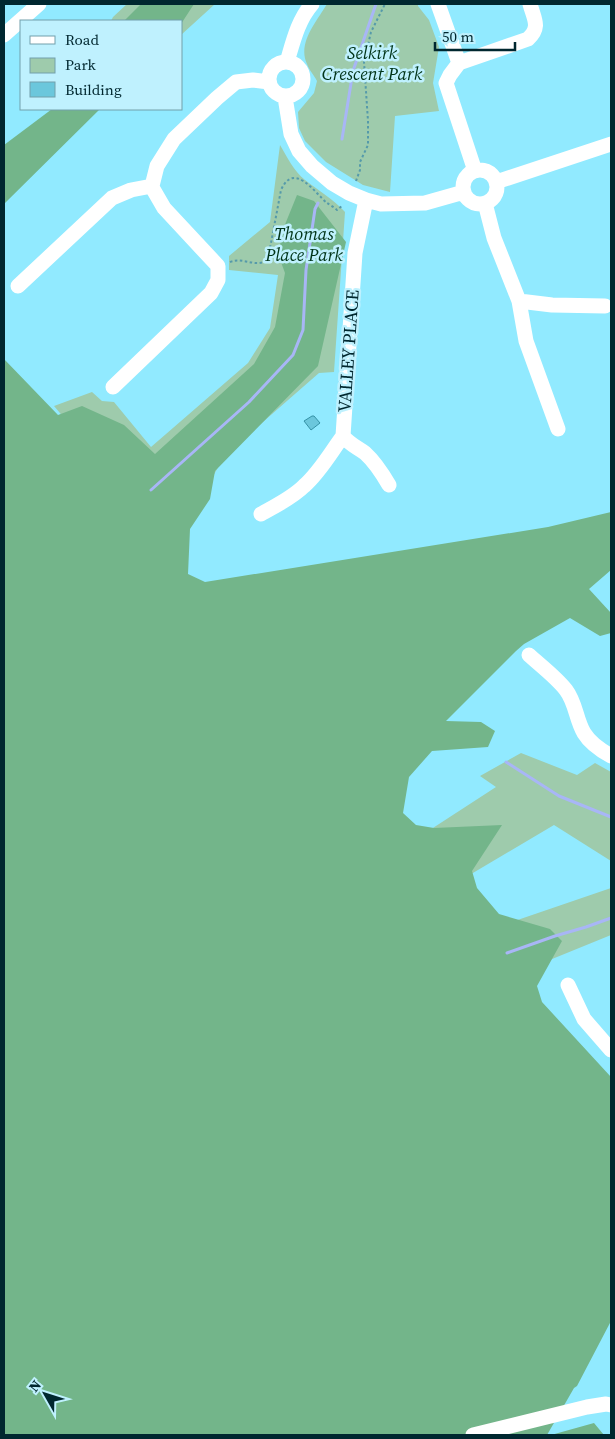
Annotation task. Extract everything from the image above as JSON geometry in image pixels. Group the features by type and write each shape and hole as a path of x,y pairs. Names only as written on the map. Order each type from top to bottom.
{"street":[{"path":"21,20 39,4"},
{"path":"288,62 295,34 308,8 312,4"},
{"path":"438,4 459,64"},
{"path":"475,171 446,83 459,64 528,39 534,34 536,26 530,4"},
{"path":"4,35 20,21"},
{"path":"288,62 298,67 303,78 300,89 291,96 280,95 275,92 269,82 274,68 288,62"},
{"path":"112,387 212,293 218,280 218,266 164,208 152,186 156,166 174,140 236,82 253,80 269,82"},
{"path":"285,96 291,134 299,151 332,184 366,200 381,204 425,203 464,192"},
{"path":"496,182 611,144"},
{"path":"475,171 488,172 496,182 497,189 495,195 485,203 478,204 472,202 464,192 464,182 475,171"},
{"path":"18,286 112,198 131,190 152,186"},
{"name":"VALLEY PLACE","path":"366,200 355,252 343,436 377,465 389,485"},
{"path":"485,203 494,238 519,301 526,341 558,429"},
{"path":"519,301 552,305 605,306"},
{"path":"261,514 304,487 343,436"},
{"path":"529,655 566,689 573,701 584,733 605,753 611,756"},
{"path":"568,985 584,1019 611,1050"},
{"path":"473,1435 587,1407 611,1405"}],"green space":[{"path":"127,4 215,4 182,34 182,20 112,20"},
{"path":"141,4 194,4 182,22 182,20 125,20"},
{"name":"Selkirk Crescent Park","path":"327,4 418,4 429,20 439,47 433,83 439,111 395,116 390,192 363,185 326,162 305,141 299,128 298,112 314,93 317,81 307,64 304,48 309,32"},
{"path":"51,110 99,110 4,204 4,145"},
{"name":"Thomas Place Park","path":"280,145 297,172 345,212 334,372 319,373 225,455 173,547 54,406 92,392 102,401 114,402 151,447 248,363 270,328 278,275 229,270 229,256 270,222"},
{"path":"297,195 314,201 346,242 318,366 215,471 210,499 190,529 188,574 205,582 548,527 611,512 611,570 589,589 611,613 611,633 600,636 570,618 524,644 446,721 481,722 495,731 488,747 432,751 409,777 403,813 416,825 434,828 502,825 472,871 477,888 499,914 550,929 562,941 537,986 542,1002 611,1077 611,1321 577,1386 574,1388 547,1435 4,1435 4,359 58,415 82,406 124,425 155,454 254,364 275,327 285,273 278,254 284,227"},
{"path":"521,753 577,775 595,763 611,772 611,861 554,825 456,883 419,837 496,787 480,776"},
{"path":"611,888 611,935 530,968 494,928"},
{"path":"594,1423 604,1435 551,1435"}],"building":[{"path":"312,416 320,423 311,430 304,421"}],"waterway":[{"path":"342,139 353,71 376,4"},
{"path":"151,490 249,402 293,355 303,330 306,270 315,209 318,203"},
{"path":"506,762 559,796 611,817"},
{"path":"507,953 611,918"}]}
